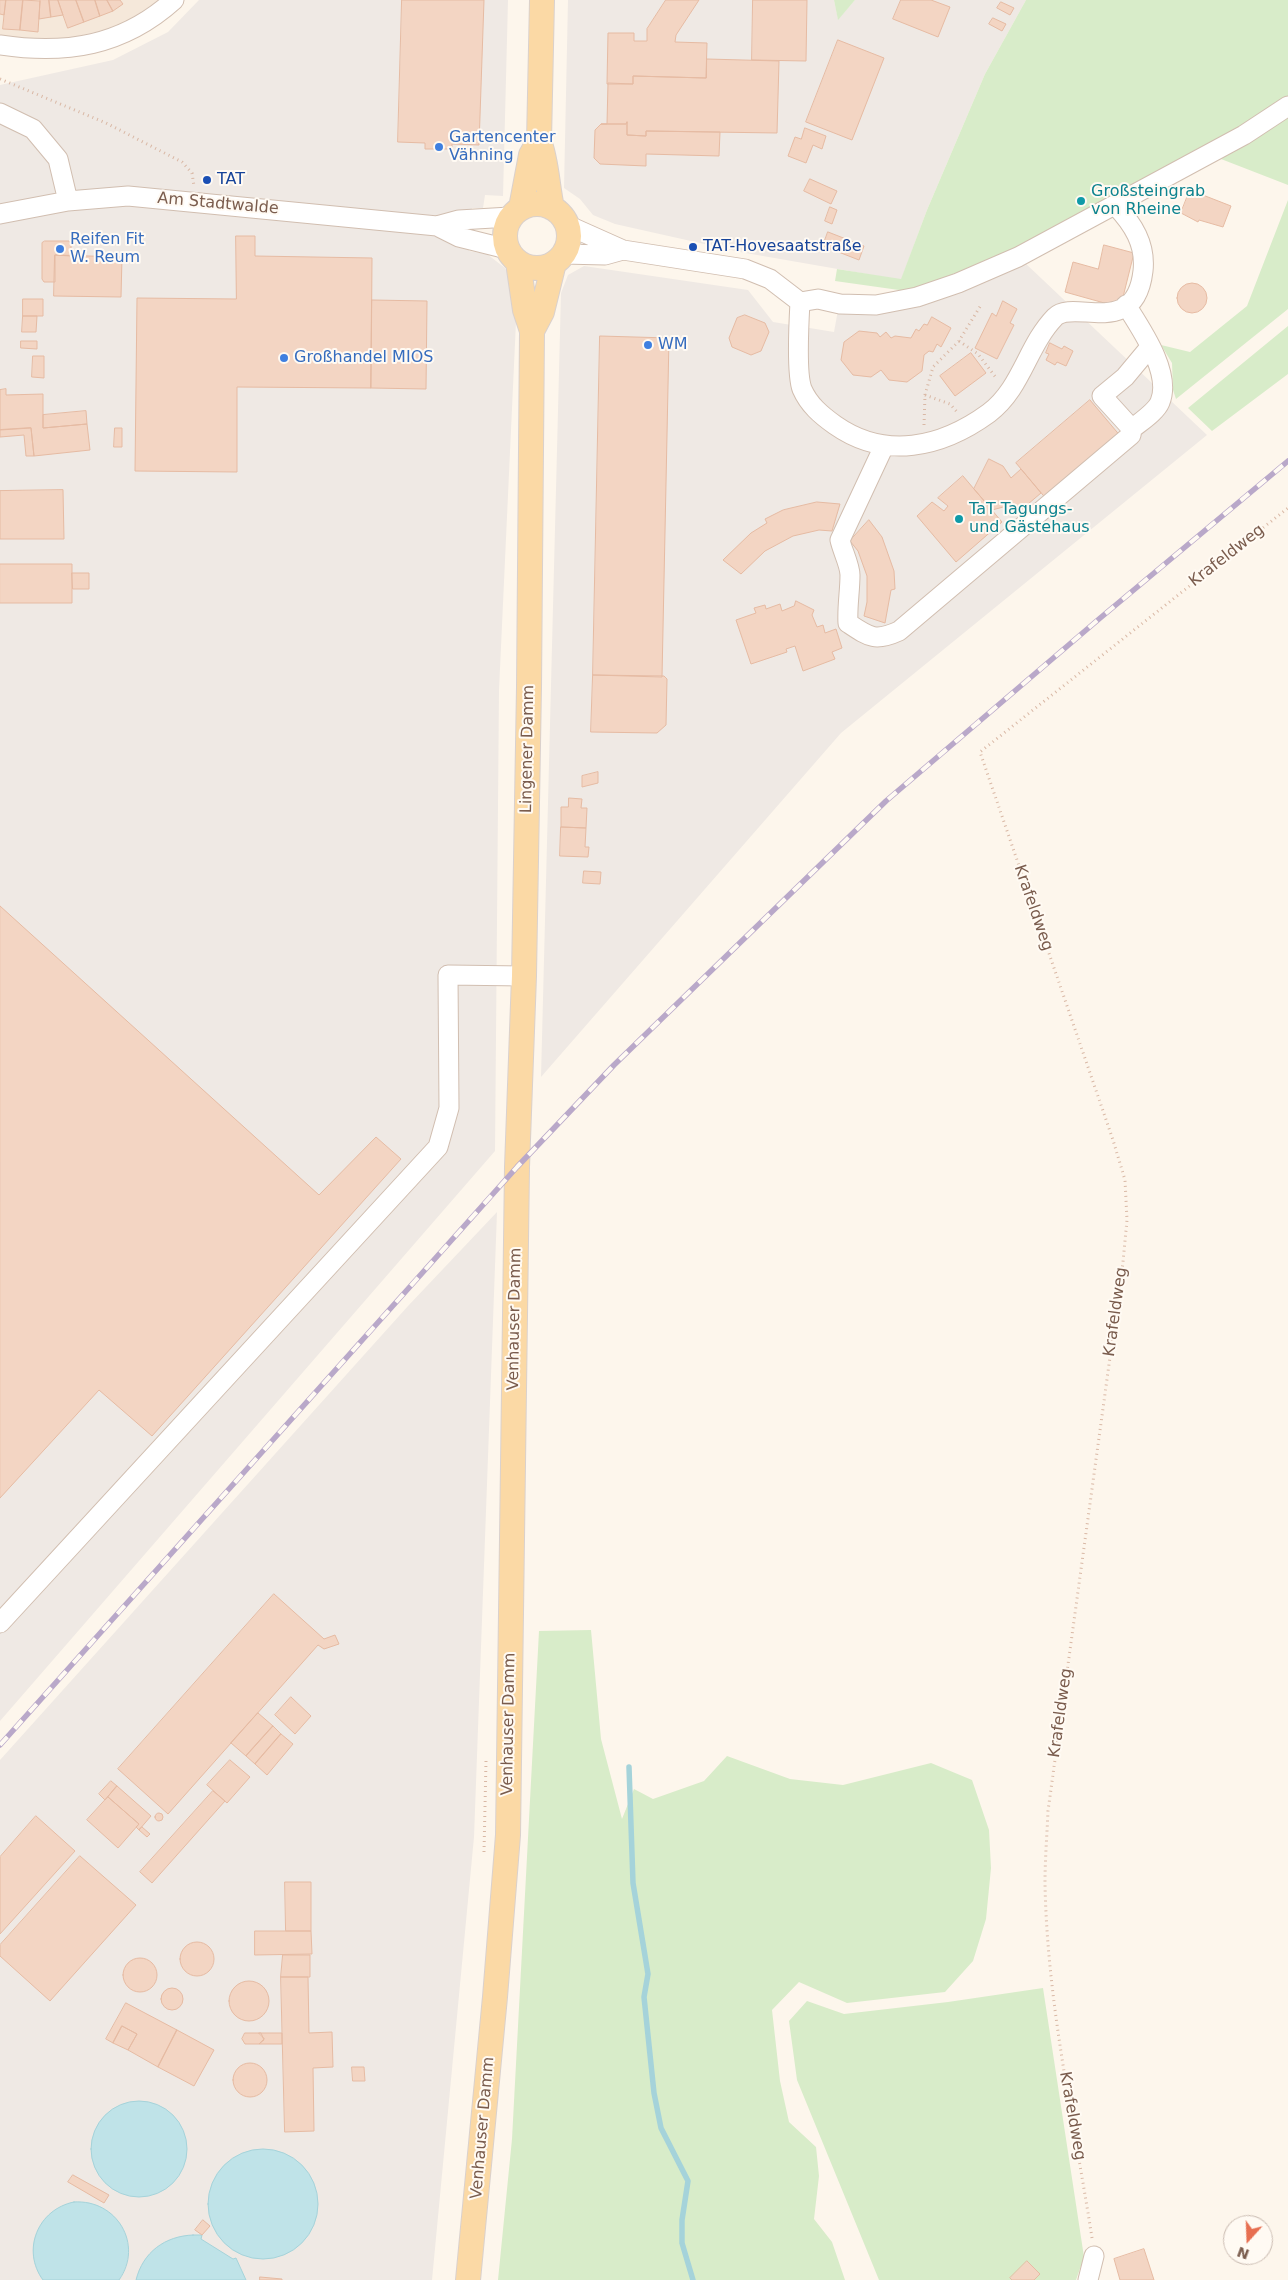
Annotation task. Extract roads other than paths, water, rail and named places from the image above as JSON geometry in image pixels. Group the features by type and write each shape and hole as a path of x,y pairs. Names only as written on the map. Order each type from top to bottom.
{"main road":[{"path":"542,0 539,141 546,159 546,181 552,208"},
{"path":"516,213 531,204 542,204 558,212 567,225 568,245 559,258 536,268 512,256 505,233 516,213 531,155 539,141"},
{"name":"Lingener Damm","path":"512,256 532,331 529,697 524,976 517,1167"},
{"name":"Lingener Damm","path":"532,331 542,312 559,258"},
{"name":"Venhauser Damm","path":"468,2280 495,1997 508,1835 517,1167"}],"street":[{"path":"0,45 22,48 69,49 108,40 156,16 174,0"},
{"path":"567,225 623,250 745,269 770,280 800,302 818,299 840,304 876,305 917,297 1018,257 1244,136 1288,106"},
{"path":"0,113 33,129 58,159 68,201"},
{"name":"Am Stadtwalde","path":"0,214 68,201 128,196 192,201 437,226 459,237 512,256"},
{"path":"800,302 798,332 802,388 820,414 852,437 884,446 897,447 924,443 953,435 989,412 1010,394 1038,342 1056,316 1066,312 1105,314 1126,305 1135,297 1142,282 1144,257 1136,231 1115,205"},
{"name":"Am Stadtwalde","path":"437,226 459,220 516,213"},
{"path":"559,258 605,255 623,250"},
{"path":"884,446 840,540 850,572 847,605 848,624 866,635 884,638 899,631 1124,442 1131,435 1132,429 1160,403 1162,381 1158,364 1126,305"},
{"path":"1132,429 1102,396 1125,378 1150,347"},
{"path":"0,1623 438,1147 449,1108 448,975 524,976"},
{"path":"1088,2280 1094,2256"}],"water":[{"path":"139,2101 158,2104 173,2115 184,2130 187,2149 184,2168 173,2183 158,2194 139,2197 120,2194 105,2183 94,2168 91,2149 94,2130 105,2115 120,2104"},
{"path":"263,2149 284,2153 302,2165 314,2183 318,2204 314,2225 302,2243 284,2255 263,2259 242,2255 224,2243 212,2225 208,2204 212,2183 224,2165 242,2153"},
{"path":"74,2202 89,2203 103,2208 114,2216 122,2227 127,2239 129,2253 126,2266 119,2280 43,2280 34,2256 37,2232 51,2213 61,2206"},
{"path":"202,2235 201,2239 233,2259 236,2258 246,2280 136,2280 144,2261 157,2247 173,2239"}],"waterway":[{"path":"629,1767 633,1883 648,1974 644,1997 654,2093 661,2128 688,2181 682,2220 682,2243 693,2280"}],"railway":[{"path":"0,1745 517,1167 614,1065 886,801 1288,461"}],"place":[{"name":"Gartencenter Vähning","path":"439,147"},
{"name":"TAT","path":"207,180"},
{"name":"Großsteingrab von Rheine","path":"1081,201"},
{"name":"TAT-Hovesaatstraße","path":"693,247"},
{"name":"Reifen Fit W. Reum","path":"60,249"},
{"name":"WM","path":"648,345"},
{"name":"Großhandel MIOS","path":"284,358"},
{"name":"TaT Tagungs- und Gästehaus","path":"959,519"}]}
